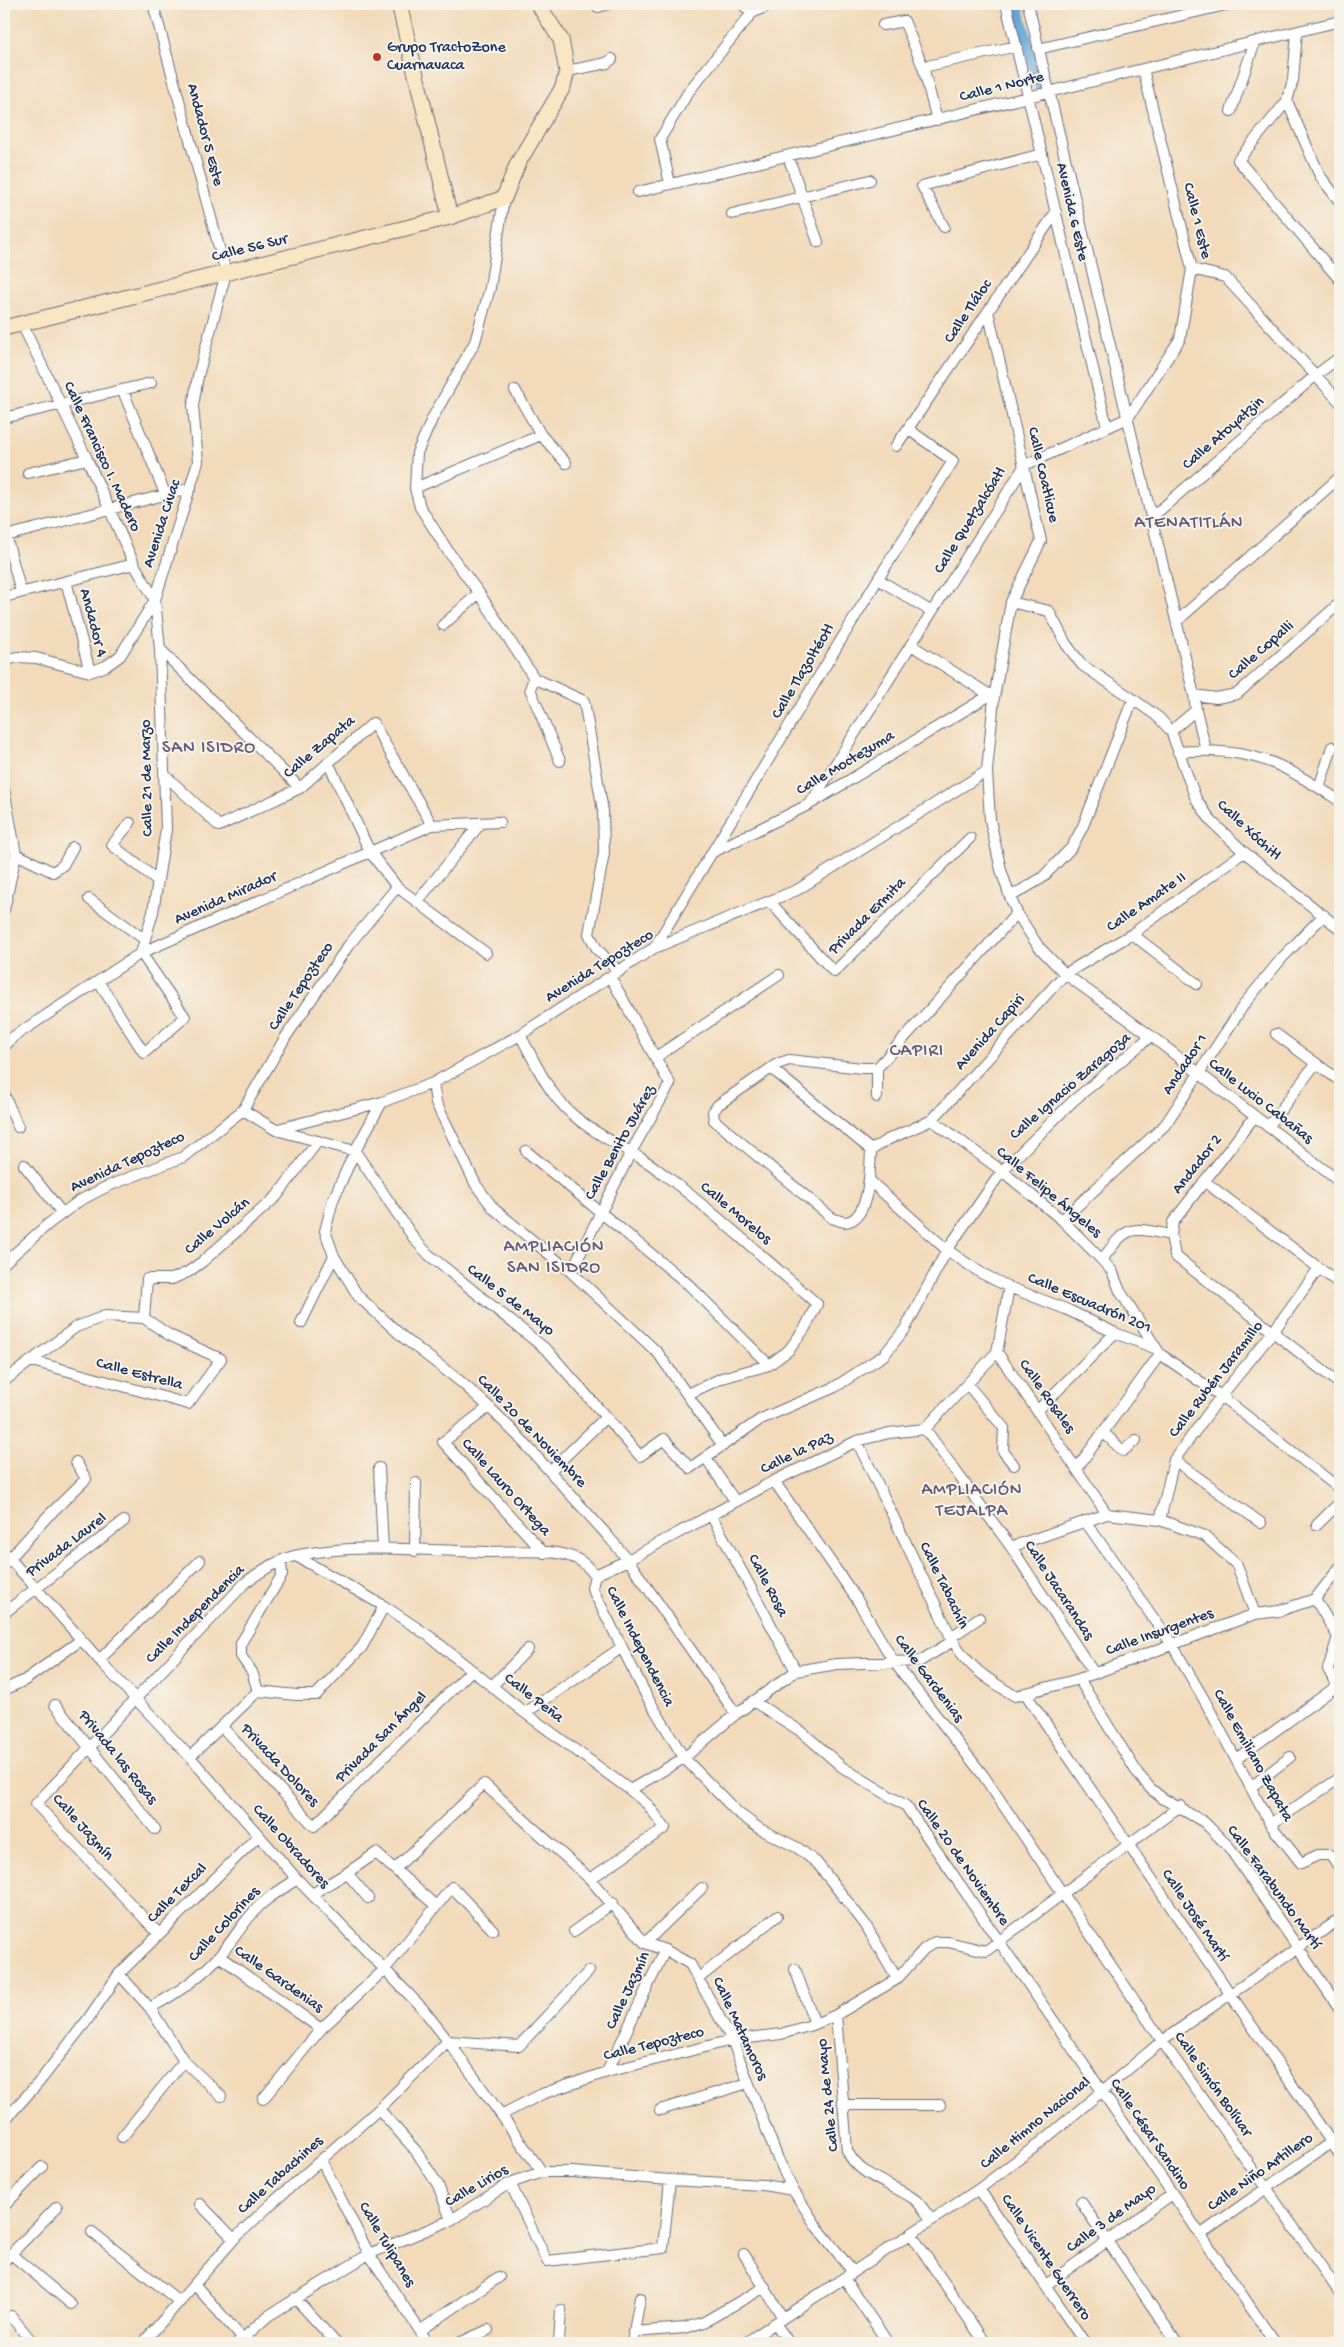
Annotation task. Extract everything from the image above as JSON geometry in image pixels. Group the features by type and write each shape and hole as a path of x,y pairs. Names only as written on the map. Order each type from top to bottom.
{"street":[{"name":"Andador 5 Este","path":"153,4 226,273"},
{"path":"398,4 450,217"},
{"path":"540,4 561,40 567,70 563,87 518,164 504,198 490,288 475,342 433,418 417,453 415,488 420,507 534,678 530,689 560,761"},
{"path":"742,4 752,13"},
{"path":"670,184 660,139 689,91 752,13 772,4"},
{"name":"Avenida 6 Este","path":"1006,4 1108,427"},
{"name":"Avenida 6 Este","path":"1028,4 1128,418"},
{"path":"1038,49 1230,4"},
{"path":"883,25 904,21 924,67 937,120"},
{"name":"Calle 1 Norte","path":"638,192 1340,21"},
{"path":"1297,32 1293,80 1287,101 1238,160 1340,280"},
{"path":"1231,111 1255,42"},
{"path":"924,67 1016,46"},
{"path":"567,70 607,63 612,59"},
{"name":"Calle 1 Este","path":"1143,69 1192,269 1225,277 1340,402"},
{"path":"1025,81 1045,76"},
{"path":"1287,101 1320,176 1340,202"},
{"path":"944,227 922,186 1042,154"},
{"path":"788,156 818,242"},
{"path":"732,214 870,180"},
{"name":"Calle 56 Sur","path":"4,328 450,217 504,198"},
{"name":"Calle Tláloc","path":"896,446 1056,212"},
{"path":"1192,269 1180,338 1128,418 1206,750"},
{"name":"Avenida Civac","path":"90,672 106,666 120,656 155,600 192,488 198,462 193,406 198,376 226,273"},
{"name":"Calle Coatlicue","path":"988,311 1042,541 1011,602 992,696 987,771 990,820 1001,870 1010,897"},
{"name":"Calle Francisco I. Madero","path":"22,324 87,459 134,564 155,600"},
{"name":"Calle Atoyatzin","path":"1152,517 1316,375 1340,357"},
{"path":"4,418 151,383"},
{"path":"516,390 541,435 566,463"},
{"path":"123,391 166,496"},
{"name":"Calle Quetzalcóatl","path":"810,804 1025,465 1128,418"},
{"name":"Calle Tlazoltéotl","path":"654,948 878,579 953,461 908,429"},
{"path":"415,488 541,435"},
{"path":"28,473 87,459"},
{"path":"1177,621 1340,478"},
{"path":"21,592 6,536 110,511 192,488"},
{"path":"4,597 134,564"},
{"path":"878,579 932,612"},
{"name":"Andador 4","path":"66,581 90,672"},
{"path":"443,625 479,593"},
{"name":"Calle 21 de Marzo","path":"142,953 144,939 153,912 166,829 160,649 155,600"},
{"path":"1011,602 1049,611 1066,644 1082,665 1158,717 1171,730 1196,710"},
{"name":"Calle Copalli","path":"1194,695 1216,698 1236,694 1340,603"},
{"path":"911,646 992,696"},
{"path":"160,649 300,788"},
{"path":"4,661 17,657 36,658 90,672"},
{"name":"Calle Benito Juárez","path":"534,678 584,701 603,811 604,853 589,934 615,975 670,1084 631,1152 571,1272"},
{"name":"Calle Moctezuma","path":"713,852 810,804 992,696"},
{"path":"1065,974 1038,946 1017,913 1010,897 1042,878 1072,847 1083,826 1133,699"},
{"name":"Calle Zapata","path":"164,774 219,826 300,788 374,723 432,825"},
{"name":"Calle Xóchitl","path":"1171,730 1196,799 1212,822 1244,852 1340,929"},
{"path":"1319,788 1332,746"},
{"path":"1178,752 1206,750 1253,758 1279,766 1340,801"},
{"path":"328,762 370,852 397,887 486,953"},
{"name":"Avenida Tepozteco","path":"276,1130 382,1102 433,1083 520,1035 654,948 797,890 987,771"},
{"path":"4,790 16,854 4,910"},
{"name":"Avenida Mirador","path":"4,1047 13,1037 142,953 432,825 500,822"},
{"path":"130,823 112,845 157,880"},
{"path":"417,902 480,824"},
{"name":"Privada Ermita","path":"770,902 834,972 970,838"},
{"path":"16,854 53,872 63,865 73,847"},
{"name":"Calle Amate II","path":"1065,974 1132,934 1244,852"},
{"name":"Calle Tepozteco","path":"243,1110 285,1038 348,946 397,887"},
{"path":"89,899 144,939"},
{"path":"877,1097 877,1068 1017,913"},
{"name":"Andador 1","path":"1062,1220 1165,1125 1198,1072 1263,979 1324,915"},
{"path":"1132,934 1197,984"},
{"path":"98,981 144,1053 186,1017 142,953"},
{"name":"Calle Lucio Cabañas","path":"1065,974 1151,1036 1340,1182"},
{"name":"Avenida Capiri","path":"871,1150 887,1140 932,1120 1065,974"},
{"path":"656,1057 779,975"},
{"path":"1276,1034 1340,1081"},
{"name":"Calle Morelos","path":"520,1035 559,1102 568,1112 592,1130 631,1152 679,1186 817,1304 805,1328 790,1350 769,1365 722,1378 688,1394"},
{"name":"Calle Ignacio Zaragoza","path":"723,1446 761,1419 835,1387 884,1355 892,1347 916,1310 947,1250 1002,1171 1073,1101 1151,1036"},
{"path":"771,1068 871,1150 870,1181 862,1207 856,1217 844,1222 832,1218 714,1120 713,1112 718,1105 771,1068 790,1060 877,1068"},
{"path":"1268,1127 1316,1063"},
{"path":"433,1083 436,1103 476,1185 494,1209 571,1272 658,1353 688,1394 723,1446 706,1458 735,1502"},
{"path":"4,1094 18,1127"},
{"path":"243,1110 276,1130 352,1150 382,1102"},
{"name":"Avenida Tepozteco","path":"4,1263 62,1213 108,1186 183,1158 243,1110"},
{"name":"Andador 2","path":"1171,1234 1174,1222 1254,1117"},
{"name":"Calle Felipe Ángeles","path":"932,1120 1002,1171 1062,1220 1102,1260 1112,1271 1120,1291 1158,1352"},
{"name":"Calle Volcán","path":"144,1318 147,1279 172,1279 188,1272 202,1262 277,1196 318,1141"},
{"name":"Calle 20 de Noviembre","path":"352,1150 334,1200 326,1231 334,1256 358,1296 404,1338 461,1382 489,1407 550,1471 628,1560 736,1714"},
{"name":"Calle 5 de Mayo","path":"352,1150 415,1240 429,1255 545,1348 640,1456 664,1439 690,1468 706,1458"},
{"path":"526,1151 675,1274 769,1365"},
{"path":"24,1165 62,1213"},
{"path":"870,1181 947,1250 982,1273 1008,1287"},
{"path":"1204,1181 1340,1284"},
{"path":"1102,1260 1119,1236 1134,1228 1171,1234 1175,1256 1340,1384"},
{"path":"301,1323 334,1256"},
{"name":"Calle Rubén Jaramillo","path":"1160,1520 1174,1460 1221,1396 1273,1332 1319,1268"},
{"name":"Calle Escuadrón 201","path":"1008,1287 1068,1310 1158,1352"},
{"name":"Calle Rosales","path":"1008,1287 997,1352 1107,1514"},
{"path":"4,1381 76,1327 105,1316 144,1318"},
{"name":"Calle Estrella","path":"32,1361 188,1404 221,1358 169,1335 144,1318"},
{"path":"1038,1410 1115,1333"},
{"path":"925,1430 997,1352"},
{"path":"1077,1468 1158,1352 1221,1396 1340,1489"},
{"path":"967,1384 1004,1428 1003,1451 1014,1465"},
{"name":"Calle Lauro Ortega","path":"489,1407 443,1442 544,1553"},
{"path":"550,1471 605,1418"},
{"name":"Calle la Paz","path":"595,1575 628,1560 774,1481 857,1441 889,1433 925,1430"},
{"name":"Calle Jacarandas","path":"925,1430 1011,1547 1094,1674"},
{"path":"1103,1432 1123,1451 1136,1440"},
{"name":"Calle Tabachín","path":"857,1441 952,1639 964,1660 989,1679 1020,1694"},
{"path":"1174,1460 1261,1522"},
{"path":"6,1559 86,1479 76,1462"},
{"path":"379,1468 383,1549"},
{"name":"Calle Gardenias","path":"774,1481 856,1598 894,1662 982,1775 1063,1892"},
{"path":"415,1551 416,1482"},
{"path":"1317,1525 1340,1502"},
{"path":"1011,1547 1107,1514 1160,1520 1205,1536 1237,1565 1255,1614"},
{"name":"Calle Rosa","path":"711,1515 796,1671"},
{"name":"Privada Laurel","path":"4,1612 124,1521"},
{"name":"Calle Emiliano Zapata","path":"1085,1521 1174,1646 1270,1824 1300,1863 1318,1855 1330,1855 1340,1868"},
{"name":"Calle Independencia","path":"136,1698 245,1583 264,1569 296,1556 327,1550 383,1549 544,1553 570,1556 584,1562 595,1575 592,1588 621,1648 646,1695 684,1758 737,1812 760,1829 798,1848 817,1863 865,1924 897,1979"},
{"name":"Calle Peña","path":"296,1556 384,1606 429,1636 525,1713 648,1805 665,1828 590,1879"},
{"name":"Calle Obradores","path":"6,1559 36,1588 100,1662 190,1757 298,1879 423,2009 542,2172"},
{"path":"100,1662 200,1561"},
{"path":"258,1691 252,1672 241,1656 241,1643 282,1575 281,1561"},
{"path":"1236,1759 1339,1687 1328,1668 1338,1637 1315,1599 1340,1567"},
{"name":"Calle Insurgentes","path":"1020,1694 1094,1674 1174,1646 1255,1614 1279,1611 1315,1599"},
{"path":"258,1691 316,1695 362,1647 384,1606"},
{"path":"630,1790 684,1758 736,1714 796,1671 837,1664 920,1661 979,1618"},
{"path":"4,1690 25,1680 81,1640"},
{"path":"525,1713 621,1648"},
{"path":"492,1686 528,1649"},
{"name":"Privada San Ángel","path":"314,1826 472,1670"},
{"name":"Calle Farabundo Martí","path":"1079,1679 1138,1774 1162,1798 1180,1806 1204,1822 1228,1846 1340,2010"},
{"path":"190,1757 258,1691"},
{"name":"Calle José Martí","path":"1020,1694 1129,1846 1340,2155"},
{"name":"Calle Jazmín","path":"136,1698 36,1804 159,1934"},
{"name":"Calle 20 de Noviembre","path":"753,1701 802,1732 842,1767 906,1806 999,1942"},
{"name":"Privada las Rosas","path":"55,1705 155,1829"},
{"name":"Privada Dolores","path":"222,1727 314,1826"},
{"path":"1250,1787 1290,1757"},
{"path":"1270,1824 1340,1778"},
{"path":"395,1869 484,1784 590,1879 613,1903 645,1943 702,1888"},
{"path":"999,1942 1063,1892 1129,1846 1180,1806"},
{"name":"Calle Texcal","path":"4,2121 40,2081 82,2027 119,1974 259,1835"},
{"path":"312,1894 347,1874 376,1853 436,1906"},
{"path":"347,1874 368,1898"},
{"name":"Calle Colorines","path":"150,2008 170,1997 195,1979 219,1956 252,1913 265,1900 298,1879"},
{"name":"Calle Gardenias","path":"219,1956 321,2029 385,1969 452,1887 493,1930"},
{"name":"Calle Simón Bolívar","path":"1063,1892 1162,2041 1340,2293"},
{"path":"574,1931 613,1903"},
{"path":"699,1978 777,1916"},
{"name":"Calle Himno Nacional","path":"744,2343 980,2189 1040,2143 1162,2041 1340,1919"},
{"name":"Calle Tepozteco","path":"502,2115 542,2094 607,2072 732,2040 781,2034 815,2024 836,2015 897,1979 924,1949 935,1942 948,1942 986,1951 999,1942"},
{"name":"Calle César Sandino","path":"999,1942 1171,2195 1275,2343"},
{"name":"Calle Matamoros","path":"645,1943 665,1950 690,1964 699,1978 732,2040 778,2159 794,2190 817,2227 853,2272"},
{"name":"Calle Jazmín","path":"607,2072 665,1950"},
{"path":"795,1969 815,2024"},
{"path":"448,2041 519,2046 589,1971"},
{"path":"119,1974 150,2008 174,2050 221,2096"},
{"name":"Calle 24 de Mayo","path":"836,2015 847,2150 850,2160 863,2170 916,2200 932,2220"},
{"path":"263,2099 321,2029"},
{"name":"Calle Tabachines","path":"143,2343 234,2239 379,2109 448,2041"},
{"path":"122,2137 184,2061"},
{"path":"660,2110 748,2083"},
{"path":"843,2105 940,2105"},
{"path":"379,2109 416,2151 438,2185 451,2220"},
{"name":"Calle Niño Artillero","path":"1200,2236 1264,2188 1340,2136"},
{"name":"Calle Tulipanes","path":"321,2160 370,2254 428,2343"},
{"path":"4,2206 42,2167"},
{"name":"Calle Lirios","path":"240,2341 268,2316 370,2254 451,2220 510,2183 542,2172 572,2172 763,2185 794,2190"},
{"path":"510,2183 547,2261 663,2248 670,2180"},
{"name":"Calle Vicente Guerrero","path":"980,2189 1085,2343"},
{"name":"Calle 3 de Mayo","path":"1046,2285 1171,2195"},
{"path":"1081,2202 1177,2343"},
{"path":"200,2204 234,2239"},
{"path":"57,2206 7,2257 71,2304"},
{"path":"92,2232 180,2302"},
{"path":"911,2234 985,2343"},
{"path":"744,2254 764,2287 789,2343"},
{"path":"421,2330 499,2276"},
{"path":"844,2278 888,2343"},
{"path":"195,2285 240,2341"},
{"path":"633,2332 685,2328 704,2322 764,2287"},
{"path":"295,2298 336,2343"},
{"path":"632,2343 640,2298"},
{"path":"559,2343 561,2310"},
{"path":"11,2316 33,2343"},
{"path":"459,2343 488,2330"}],"waterway":[{"path":"1017,4 1042,94"}],"place":[{"name":"Grupo TractoZone Cuarnavaca","path":"377,57"}],"district":[{"name":"ATENATITLÁN","path":"1189,523"},
{"name":"SAN ISIDRO","path":"209,748"},
{"name":"CAPIRI","path":"917,1051"},
{"name":"AMPLIACIÓN SAN ISIDRO","path":"554,1257"},
{"name":"AMPLIACIÓN TEJALPA","path":"972,1500"}]}
